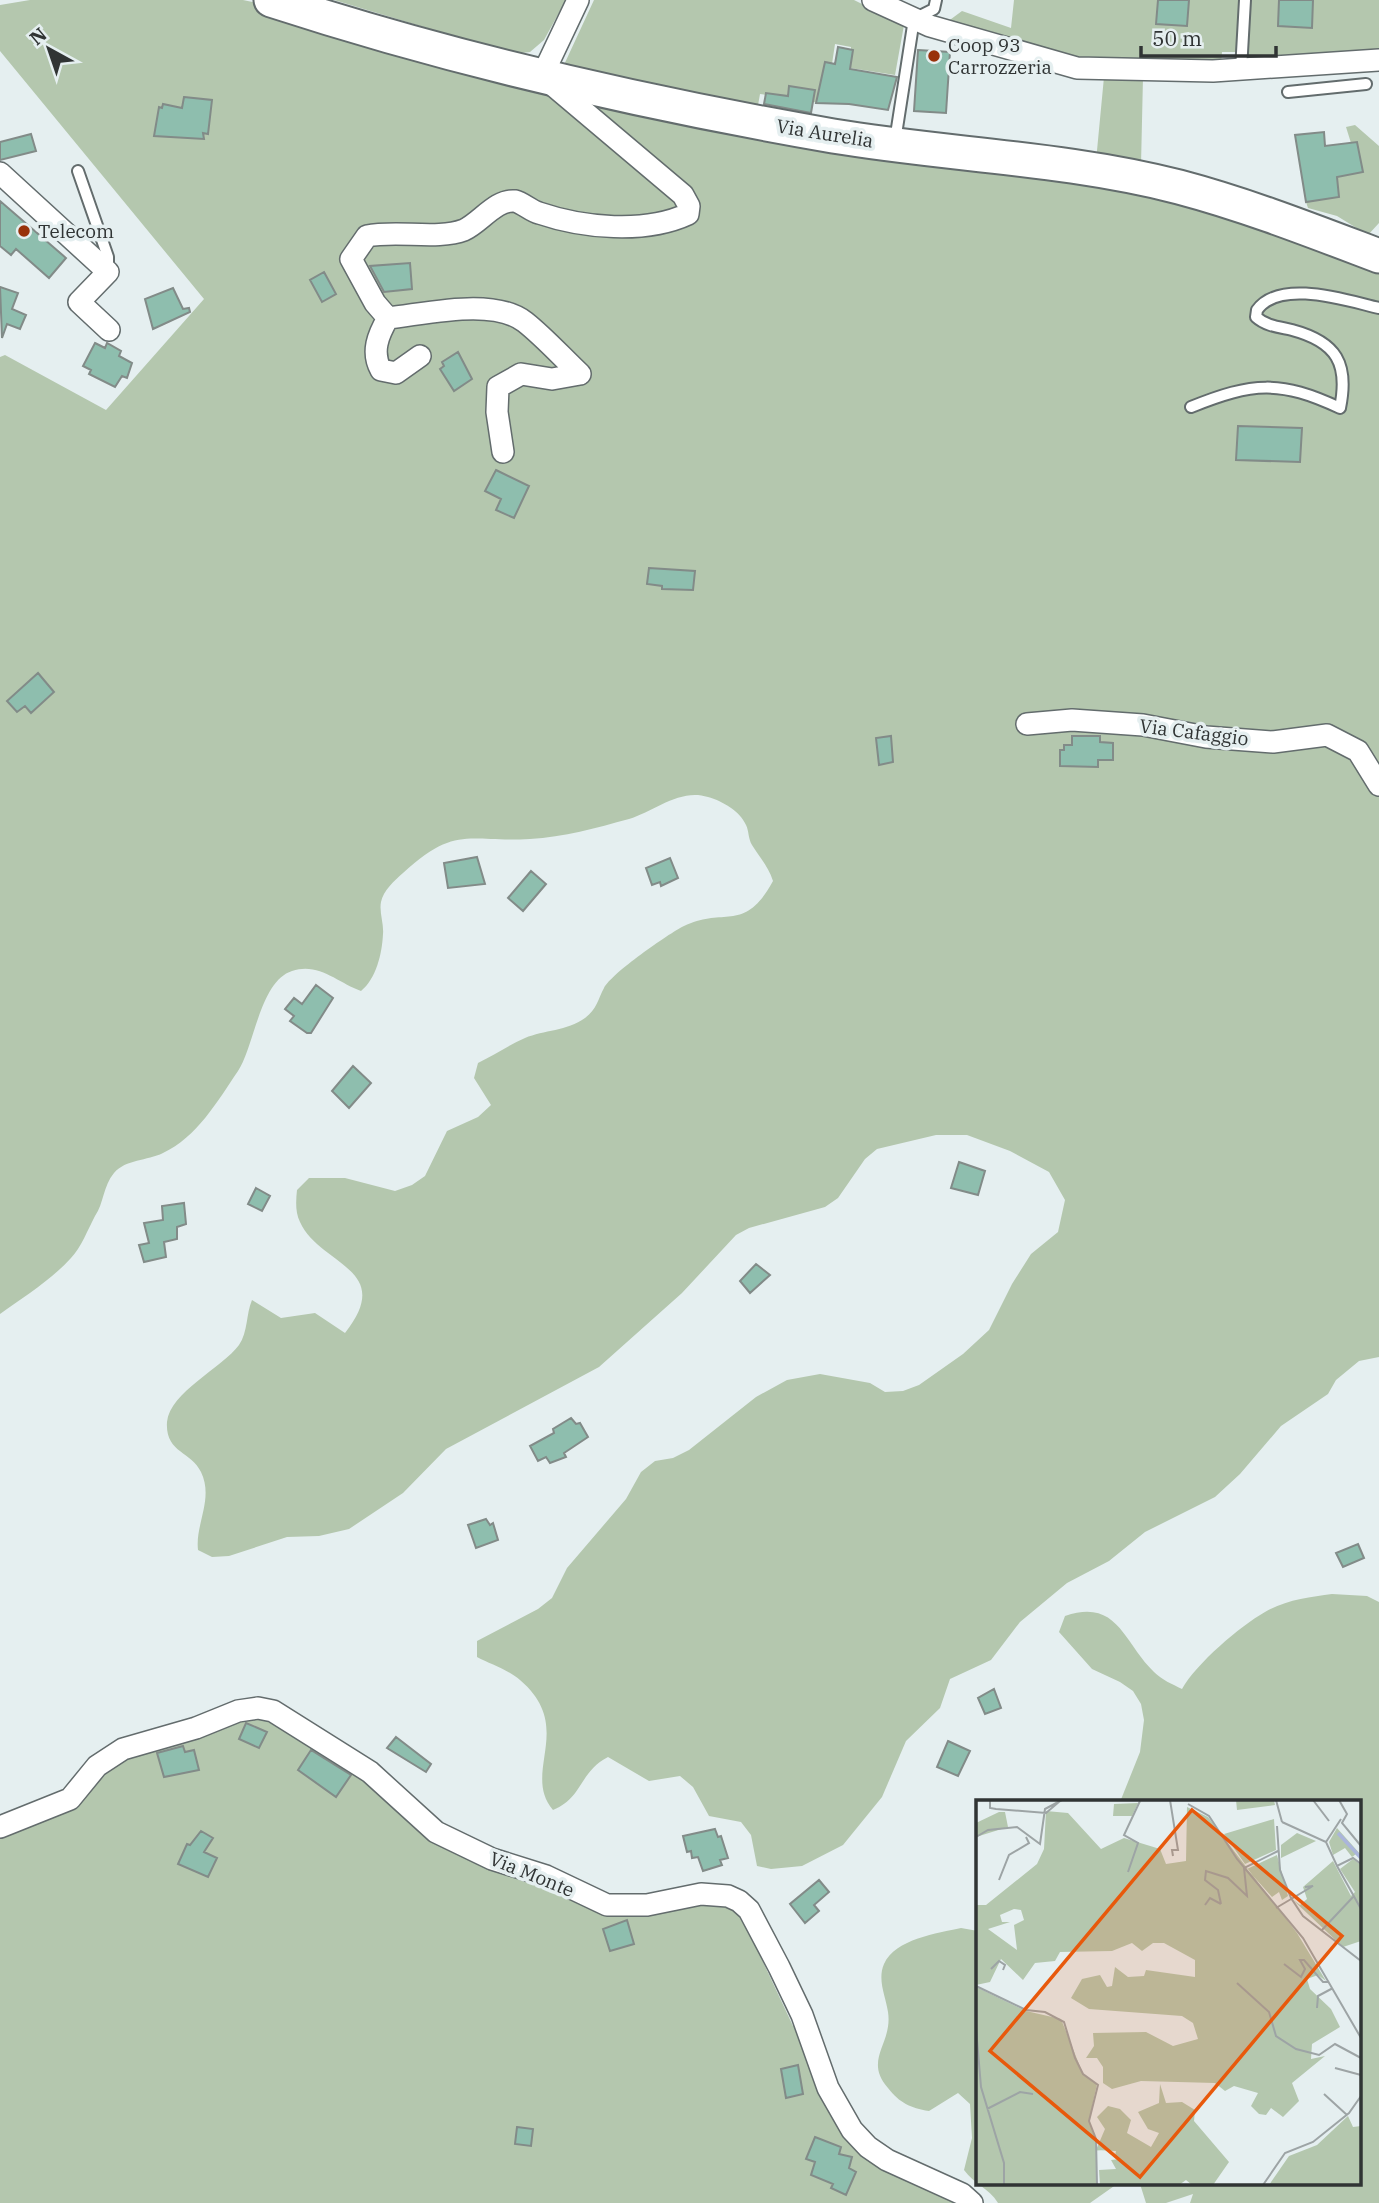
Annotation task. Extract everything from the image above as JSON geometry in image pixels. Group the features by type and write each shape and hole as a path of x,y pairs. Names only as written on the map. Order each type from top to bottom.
{"main road":[{"name":"Via Aurelia","path":"271,0 394,40 689,109 895,144 1111,173 1177,187 1249,207 1379,256"}],"street":[{"path":"388,318 375,303 351,259 367,236 383,233 462,231 483,219 502,203 515,201 538,213 614,225 652,226 688,214 689,206 683,195 542,76 578,0"},
{"path":"873,0 914,19 1077,68 1241,70 1379,60"},
{"path":"1,177 108,272 79,302 109,330"},
{"path":"388,318 459,310 500,310 523,321 580,374 552,379 521,374 498,387 496,412 503,452"},
{"path":"388,318 379,334 375,359 381,370 396,373 420,356"},
{"name":"Via Cafaggio","path":"1027,724 1072,720 1143,725 1206,737 1273,742 1327,734 1358,751 1379,785"},
{"name":"Via Monte","path":"0,1827 70,1799 97,1766 123,1749 196,1728 238,1711 258,1708 273,1712 370,1772 436,1832 492,1859 546,1876 607,1905 647,1905 701,1894 728,1896 739,1901 750,1910 773,1955 802,2015 828,2088 852,2130 868,2147 887,2160 962,2194 972,2203"}],"lane":[{"path":"895,144 914,19 934,9 936,0"},
{"path":"1241,70 1245,0"},
{"path":"1288,92 1366,84"},
{"path":"78,171 108,257 108,272"},
{"path":"1191,407 1219,396 1262,386 1303,391 1340,408 1345,387 1342,364 1326,346 1297,332 1263,324 1256,317 1257,310 1259,306 1282,296 1305,292 1379,308"}],"green space":[{"path":"30,0 243,0 1214,210 1379,269 1379,1357 1359,1361 1336,1380 1328,1394 1281,1426 1240,1474 1215,1497 1145,1532 1109,1561 1067,1583 1020,1622 991,1660 950,1679 940,1708 906,1741 882,1797 843,1845 802,1866 771,1869 757,1866 751,1835 741,1822 709,1816 693,1787 680,1776 649,1781 608,1757 591,1770 570,1799 553,1810 545,1795 542,1780 547,1732 544,1715 536,1698 516,1676 477,1657 477,1641 538,1609 552,1598 567,1568 626,1499 641,1472 655,1461 673,1458 689,1450 756,1397 787,1380 820,1374 870,1383 885,1392 903,1391 919,1385 963,1354 989,1330 1012,1284 1031,1254 1058,1232 1065,1200 1049,1172 1010,1151 967,1135 936,1135 877,1149 865,1159 838,1198 825,1207 749,1228 736,1235 682,1293 599,1367 446,1449 403,1493 349,1529 319,1536 287,1537 229,1556 212,1557 198,1550 206,1492 204,1482 197,1465 174,1446 167,1432 170,1411 177,1401 239,1345 252,1300 281,1318 315,1313 345,1333 359,1311 362,1294 358,1281 310,1237 298,1218 297,1190 309,1178 345,1178 395,1191 412,1185 425,1176 447,1131 478,1117 491,1105 474,1078 478,1063 525,1038 563,1028 585,1018 597,1004 609,981 666,937 698,920 743,913 753,908 763,897 773,881 751,842 743,820 730,807 708,797 688,796 629,819 580,832 530,839 464,839 437,848 421,858 393,882 382,898 381,950 374,973 366,986 361,991 311,969 292,971 281,977 265,1001 244,1060 205,1118 186,1138 163,1153 119,1168 108,1183 98,1211 75,1254 46,1281 0,1314 0,357 5,355 106,410 204,299 0,51 0,5"},
{"path":"334,0 566,0 544,40 530,52 513,54"},
{"path":"594,0 854,0 904,25 895,75 850,68 851,47 835,44 826,104 760,94 757,111 563,67"},
{"path":"1014,0 1379,0 1379,55 1235,65 1235,52 1222,52 1221,65 1076,64 943,25 962,11 1011,28"},
{"path":"1104,77 1143,77 1141,165 1096,161"},
{"path":"1355,125 1379,146 1379,223 1368,235 1337,216 1308,208 1306,202 1339,197 1337,177 1362,172 1357,143 1351,143 1346,127"},
{"path":"1332,1594 1367,1596 1379,1602 1379,2203 1190,2203 1193,2194 1166,2203 1146,2203 1141,2186 1362,2186 1362,1800 1121,1800 1140,1752 1144,1720 1141,1704 1133,1691 1092,1669 1059,1632 1065,1616 1083,1612 1097,1613 1108,1618 1118,1626 1154,1672 1182,1689 1208,1657 1255,1618 1273,1608 1306,1598"},
{"path":"258,1710 365,1777 434,1837 590,1900 728,1896 764,1939 756,1947 793,2026 802,2015 852,2130 972,2203 0,2203 0,1829 14,1825 98,1767"},
{"path":"961,1928 976,1931 976,2182 964,2170 972,2138 970,2104 958,2093 929,2111 911,2106 892,2093 881,2078 878,2068 888,2023 882,1982 884,1964 897,1949 929,1935"},
{"path":"981,2186 1114,2186 1090,2203 998,2203"}],"building":[{"path":"1158,0 1189,0 1187,26 1156,24"},
{"path":"1279,0 1313,0 1312,28 1278,26"},
{"path":"838,47 853,50 850,69 897,77 888,110 849,104 816,103 825,62 835,64"},
{"path":"918,50 950,52 946,113 914,111"},
{"path":"789,86 815,90 811,113 764,104 766,93 788,96"},
{"path":"184,97 212,100 208,134 203,133 204,139 154,136 159,107 162,108 163,104 182,108"},
{"path":"1324,132 1325,146 1357,142 1363,172 1337,177 1339,197 1306,202 1295,135"},
{"path":"31,134 36,151 0,160 0,142"},
{"path":"0,201 66,258 49,278 16,249 11,255 0,246"},
{"path":"410,263 412,289 384,292 370,266"},
{"path":"324,272 336,294 322,302 310,280"},
{"path":"0,287 18,293 12,309 26,315 20,329 7,324 2,338"},
{"path":"173,288 183,309 189,308 190,312 153,329 145,299"},
{"path":"95,343 105,348 107,343 121,351 119,356 132,363 127,378 122,376 115,387 89,374 91,370 83,366"},
{"path":"458,352 472,379 454,391 440,369 444,366 442,362"},
{"path":"1238,426 1302,428 1300,462 1236,460"},
{"path":"496,470 529,486 514,518 496,510 501,499 485,491"},
{"path":"649,568 695,571 693,590 662,589 662,586 647,584"},
{"path":"38,673 54,692 31,713 25,706 17,712 7,701"},
{"path":"891,736 893,762 879,765 876,738"},
{"path":"1072,736 1100,736 1100,742 1113,743 1113,760 1098,760 1098,767 1060,766 1060,750 1064,750 1064,745 1072,745"},
{"path":"477,857 485,884 448,888 444,863"},
{"path":"670,858 678,878 661,886 660,882 652,885 646,868"},
{"path":"531,871 546,884 523,911 508,898"},
{"path":"316,985 333,998 311,1033 307,1033 290,1021 294,1016 285,1009 294,998 302,1004"},
{"path":"353,1066 371,1083 349,1108 332,1091"},
{"path":"959,1162 985,1171 978,1195 951,1188"},
{"path":"256,1188 270,1196 262,1211 248,1204"},
{"path":"184,1203 186,1224 177,1227 177,1239 164,1242 166,1257 144,1262 139,1245 149,1243 144,1223 163,1220 162,1206"},
{"path":"756,1264 770,1275 750,1293 740,1281"},
{"path":"571,1418 576,1424 580,1423 588,1437 564,1453 566,1457 550,1463 546,1457 538,1461 530,1446 554,1433 553,1429"},
{"path":"486,1519 490,1525 493,1523 498,1540 476,1548 468,1525"},
{"path":"1358,1544 1364,1558 1343,1567 1336,1553"},
{"path":"994,1689 1001,1708 985,1714 978,1698"},
{"path":"246,1723 267,1732 259,1748 239,1739"},
{"path":"396,1737 431,1764 426,1772 387,1748"},
{"path":"948,1741 970,1751 958,1776 937,1767"},
{"path":"183,1746 185,1752 194,1750 199,1770 164,1777 157,1753"},
{"path":"311,1750 351,1775 336,1797 298,1770"},
{"path":"715,1829 718,1837 721,1836 728,1858 720,1860 722,1865 703,1871 698,1857 692,1858 691,1851 687,1852 683,1836"},
{"path":"201,1831 213,1838 204,1852 217,1858 208,1877 178,1864 187,1844 190,1845"},
{"path":"819,1880 829,1892 814,1905 819,1911 805,1923 790,1904"},
{"path":"627,1920 634,1944 610,1951 603,1929"},
{"path":"798,2065 803,2094 786,2098 781,2069"},
{"path":"517,2127 533,2129 531,2146 515,2144"},
{"path":"815,2137 841,2147 839,2154 852,2157 849,2168 856,2172 846,2195 831,2188 833,2184 811,2175 815,2162 806,2159"}],"place":[{"name":"Coop 93 Carrozzeria","path":"934,56"},
{"name":"Telecom","path":"24,231"}]}
